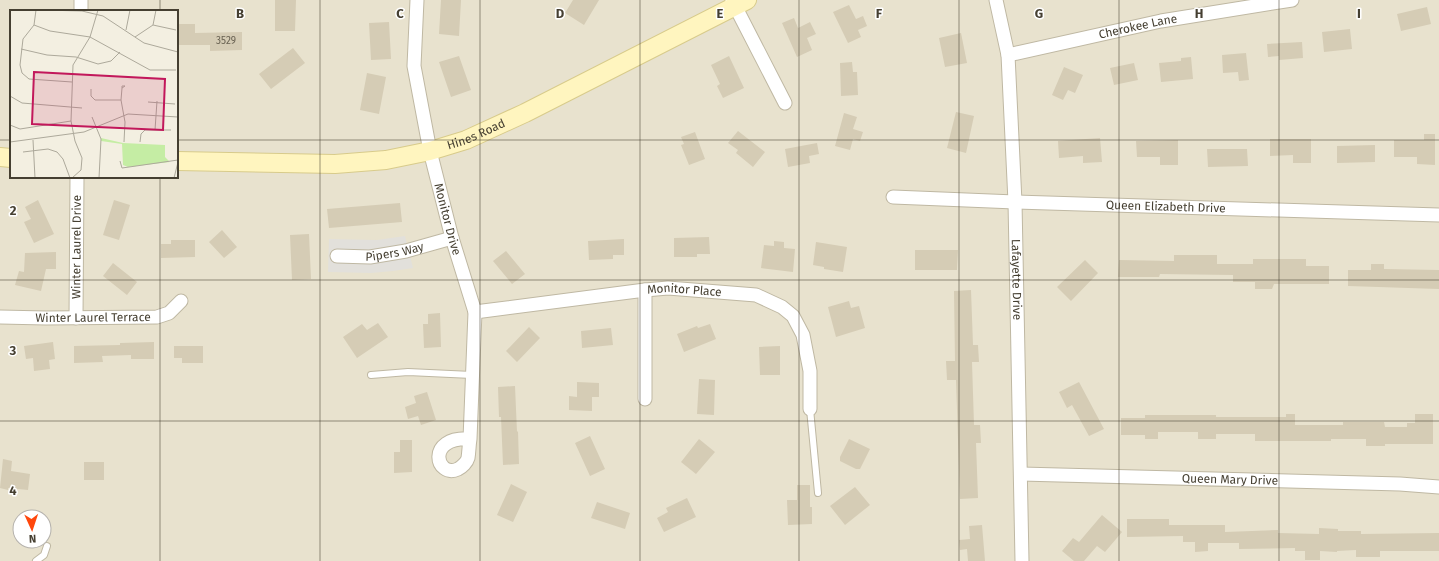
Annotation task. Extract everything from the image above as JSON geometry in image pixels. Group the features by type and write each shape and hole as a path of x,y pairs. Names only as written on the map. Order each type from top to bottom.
{"street":[{"name":"Monitor Drive","path":"417,0 414,66 430,151 452,238 474,312 470,439"},
{"name":"Lafayette Drive","path":"996,0 1008,55 1015,202 1022,561"},
{"name":"Cherokee Lane","path":"1008,55 1161,21 1292,0"},
{"name":"Hines Road","path":"178,161 335,164 386,160 430,151 466,140 525,113 738,2"},
{"path":"738,2 785,103"},
{"path":"0,157 10,158"},
{"name":"Winter Laurel Drive","path":"76,318 77,178"},
{"name":"Queen Elizabeth Drive","path":"893,197 1439,215"},
{"name":"Pipers Way","path":"337,256 370,257 406,251 452,238"},
{"name":"Monitor Place","path":"474,312 668,288 756,295 782,308 793,316 803,335 810,371 810,409"},
{"path":"645,290 645,399"},
{"name":"Winter Laurel Terrace","path":"0,317 157,317 169,313 181,301"},
{"name":"Queen Mary Drive","path":"1021,474 1400,484 1439,487"}],"lane":[{"path":"371,375 408,372 472,375"},
{"path":"810,409 818,493"},
{"path":"36,561 44,555 45,549"}],"shaded area":[{"path":"0,0 1439,0 1439,561 0,561"},
{"path":"405,236 413,268 371,273 328,272 329,239 377,240"}],"building":[{"path":"275,0 296,0 295,31 275,31"},
{"path":"441,0 461,0 459,36 439,34"},
{"path":"573,0 599,0 584,25 565,13"},
{"path":"849,5 856,19 863,16 867,26 858,30 861,37 848,43 833,12"},
{"path":"1427,7 1431,24 1401,31 1397,14"},
{"path":"794,18 798,28 810,22 816,34 807,38 812,50 797,57 782,23"},
{"path":"389,22 391,59 371,60 369,23"},
{"path":"178,24 195,24 195,33 242,32 242,50 210,51 210,45 178,45"},
{"path":"1350,29 1352,49 1324,52 1322,32"},
{"path":"961,33 967,63 945,67 939,38"},
{"path":"1302,42 1303,58 1279,60 1279,56 1268,57 1267,44"},
{"path":"293,48 305,63 271,89 259,74"},
{"path":"1246,53 1249,80 1239,81 1238,72 1223,73 1222,55"},
{"path":"459,56 471,90 451,97 439,62"},
{"path":"729,56 744,88 723,98 717,86 720,84 711,65"},
{"path":"1191,57 1193,79 1161,82 1159,63 1181,61 1181,58"},
{"path":"852,62 853,72 857,72 858,95 841,96 840,63"},
{"path":"1134,63 1138,80 1114,85 1110,68"},
{"path":"1064,67 1083,75 1075,93 1068,90 1063,100 1052,95"},
{"path":"367,73 386,77 379,114 360,110"},
{"path":"956,112 974,116 966,153 947,148"},
{"path":"844,113 857,117 853,129 863,132 860,141 853,139 850,150 835,146"},
{"path":"738,131 765,152 753,167 736,153 738,150 728,143"},
{"path":"695,132 705,159 689,165 681,145 684,144 681,137"},
{"path":"1424,134 1435,134 1435,165 1417,164 1417,157 1394,157 1394,140 1424,140"},
{"path":"1100,138 1102,162 1083,163 1083,156 1059,158 1058,141"},
{"path":"1270,139 1311,139 1311,163 1293,163 1293,155 1270,156"},
{"path":"1178,140 1178,165 1160,165 1160,157 1137,157 1136,141"},
{"path":"817,143 819,154 809,156 810,163 788,167 785,149"},
{"path":"1375,145 1375,162 1337,163 1337,146"},
{"path":"1207,149 1247,149 1248,166 1208,167"},
{"path":"38,200 54,234 34,243 24,222 31,219 25,207"},
{"path":"114,200 130,205 119,240 103,235"},
{"path":"400,203 402,222 329,228 327,209"},
{"path":"222,230 237,247 224,258 209,242"},
{"path":"309,234 311,279 292,280 290,235"},
{"path":"709,237 710,254 697,254 697,257 674,257 674,238"},
{"path":"624,239 624,255 613,255 613,259 589,260 588,241"},
{"path":"171,240 195,240 195,257 161,258 161,244 171,244"},
{"path":"774,241 784,242 784,248 795,249 793,272 761,268 764,245 774,246"},
{"path":"816,242 847,247 843,272 824,269 824,267 813,265"},
{"path":"915,250 958,250 957,270 915,270"},
{"path":"506,251 525,274 512,284 493,261"},
{"path":"56,252 56,269 46,269 41,291 15,285 19,271 24,272 25,253"},
{"path":"1174,255 1217,255 1217,264 1253,264 1253,259 1306,259 1306,266 1329,266 1329,284 1274,284 1272,289 1255,289 1255,282 1233,282 1233,275 1160,274 1159,277 1118,277 1119,260 1174,261"},
{"path":"1085,260 1098,273 1071,301 1057,287"},
{"path":"113,263 137,282 127,295 103,276"},
{"path":"1371,264 1384,264 1384,269 1439,270 1439,289 1348,286 1348,270 1371,270"},
{"path":"971,290 973,345 978,345 979,362 972,362 974,425 980,425 981,443 976,443 978,498 960,499 956,380 947,380 946,361 955,361 954,291"},
{"path":"849,301 851,308 859,306 865,328 836,337 828,307"},
{"path":"440,313 441,347 424,348 423,324 428,324 428,314"},
{"path":"378,323 388,337 357,358 343,337 362,324 367,330"},
{"path":"710,324 716,339 684,352 677,334 697,326 698,328"},
{"path":"529,327 540,338 517,362 506,351"},
{"path":"611,328 613,345 582,348 581,331"},
{"path":"53,342 55,359 49,360 50,369 34,371 33,358 26,359 24,346"},
{"path":"154,342 154,359 131,359 131,355 102,356 103,362 74,363 74,346 120,345 120,343"},
{"path":"174,346 203,346 203,363 182,363 182,358 174,358"},
{"path":"780,346 780,375 760,375 759,347"},
{"path":"699,379 715,380 714,415 697,414"},
{"path":"577,382 599,383 599,397 592,397 592,411 569,410 569,396 577,397"},
{"path":"1079,382 1104,429 1089,436 1072,405 1067,408 1059,392"},
{"path":"515,386 519,464 503,465 498,387"},
{"path":"427,392 436,420 421,425 418,416 408,419 405,407 416,403 414,396"},
{"path":"1286,414 1295,414 1295,425 1343,425 1343,422 1384,422 1385,427 1407,427 1407,423 1415,423 1415,414 1433,414 1433,444 1385,444 1385,446 1366,446 1366,439 1331,439 1331,441 1255,441 1255,434 1216,434 1216,439 1198,439 1198,432 1158,432 1158,439 1145,439 1145,435 1121,435 1121,418 1145,418 1145,415 1286,417"},
{"path":"590,436 605,469 590,476 575,443"},
{"path":"699,439 715,452 696,474 681,462"},
{"path":"849,439 870,449 860,469 856,469 840,461 840,457"},
{"path":"400,440 412,440 412,472 394,473 394,452 400,452"},
{"path":"3,459 12,461 11,471 30,474 28,490 8,488 8,490 0,488"},
{"path":"84,462 104,462 104,480 84,480"},
{"path":"511,484 527,492 513,522 497,515"},
{"path":"797,485 810,485 812,524 788,525 787,500 797,500"},
{"path":"855,487 870,505 845,525 830,506"},
{"path":"687,498 696,517 664,532 657,518 668,512 666,508"},
{"path":"597,502 630,513 625,529 591,518"},
{"path":"1102,515 1122,532 1105,552 1097,546 1084,561 1074,561 1062,551 1073,538 1079,542"},
{"path":"1127,519 1169,519 1169,525 1225,525 1225,532 1278,530 1278,533 1319,534 1319,528 1338,529 1338,531 1361,531 1361,534 1439,533 1439,551 1380,551 1380,557 1356,557 1356,550 1337,552 1320,551 1320,560 1305,560 1305,551 1295,551 1295,548 1239,549 1239,543 1208,543 1208,551 1195,552 1195,542 1183,542 1183,536 1127,537"},
{"path":"982,525 985,561 968,561 967,549 960,550 959,540 970,539 969,526"}]}
